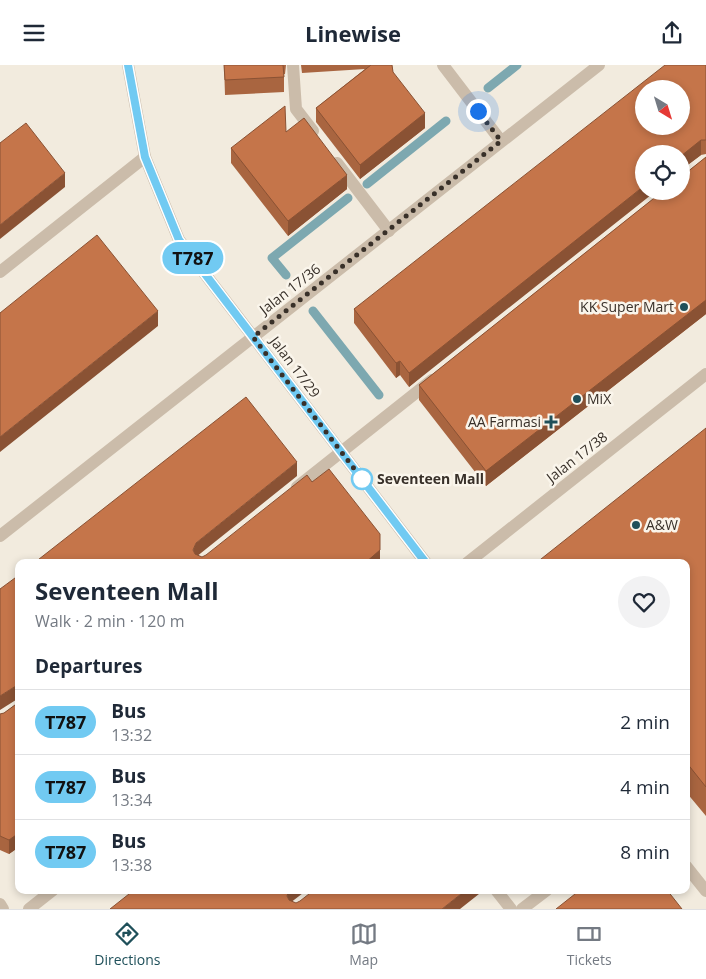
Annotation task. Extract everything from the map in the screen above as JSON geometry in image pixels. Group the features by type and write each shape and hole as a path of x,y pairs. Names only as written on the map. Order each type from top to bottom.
{"street":[{"name":"Jalan 17/29","path":"128,65 145,157 179,240 423,559"},
{"path":"293,65 296,109 319,139"},
{"path":"443,65 501,141"},
{"name":"Jalan 17/36","path":"0,536 599,65"},
{"path":"330,155 388,231"},
{"path":"0,272 145,157"},
{"path":"284,498 443,372"},
{"name":"Jalan 17/38","path":"472,559 706,374"},
{"path":"690,871 706,891"},
{"path":"29,909 48,894"},
{"path":"499,894 511,909"},
{"path":"522,909 542,894"},
{"path":"0,904 4,909"}],"building":[{"path":"224,65 283,65 284,77 225,80"},
{"path":"371,65 392,65 393,72 425,113 360,165 316,108"},
{"path":"665,65 706,65 706,140 701,140 690,149 690,145 635,145 635,193 409,373 400,361 396,363 354,309 635,89 635,135 690,135 690,80 646,80"},
{"path":"285,106 286,132 304,118 347,175 288,221 231,148"},
{"path":"26,123 65,173 0,225 0,143"},
{"path":"706,157 706,300 486,471 419,385 652,200 690,200 690,170"},
{"path":"97,235 158,311 0,437 0,313"},
{"path":"246,397 297,462 196,543 193,550 195,554 202,557 206,555 307,475 312,482 329,469 380,534 380,550 370,559 39,559"},
{"path":"706,428 706,787 690,767 690,559 541,559"},
{"path":"15,578 15,687 0,696 0,589"},
{"path":"15,705 15,836 9,840 0,836 0,714"},
{"path":"129,894 288,894 289,900 296,903 309,894 461,894 442,909 110,909"},
{"path":"575,894 670,894 682,909 556,909"}],"waterway":[{"path":"488,88 517,65"},
{"path":"367,184 446,121"},
{"path":"286,275 272,258 348,198"},
{"path":"313,311 379,395"}],"bus line":[{"name":"T787","path":"128,65 145,157 179,240 423,559"}],"place":[{"name":"KK Super Mart","path":"684,307"},
{"name":"MiX","path":"577,399"},
{"name":"AA Farmasi","path":"551,422"},
{"name":"Seventeen Mall","path":"362,479"},
{"name":"A&W","path":"636,525"}],"route":[{"path":"362,479 366,484 253,337 501,141 478,111"}]}
